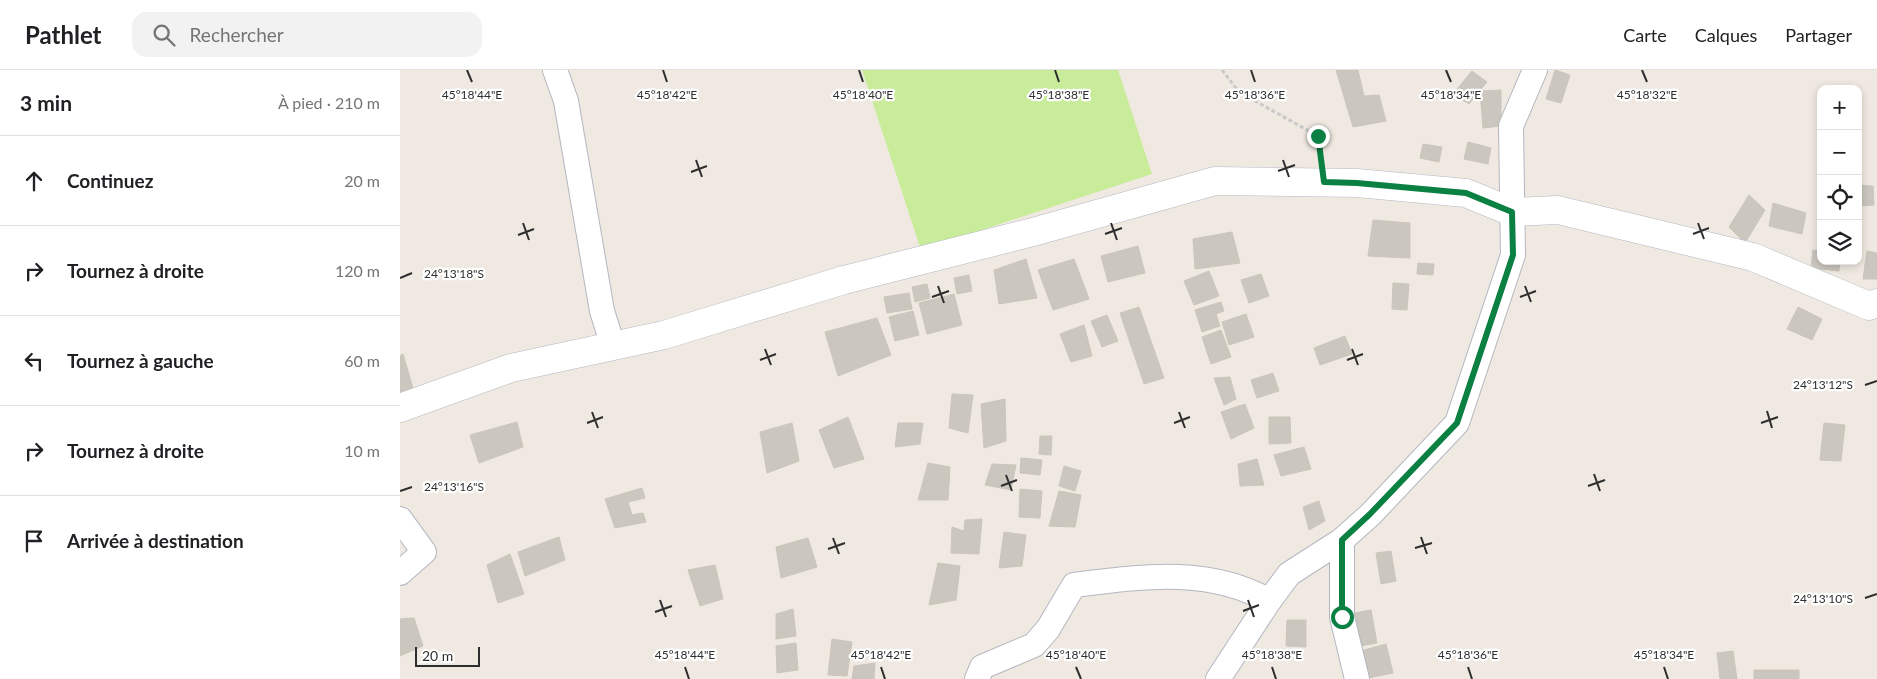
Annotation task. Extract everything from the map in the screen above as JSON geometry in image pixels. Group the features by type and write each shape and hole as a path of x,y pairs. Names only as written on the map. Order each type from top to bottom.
{"street":[{"path":"555,70 566,101 602,311 613,346"},
{"path":"1218,679 1289,574 1342,540 1370,514 1457,423 1513,255 1511,126 1535,70"},
{"path":"400,408 511,368 664,335 844,280 1033,232 1215,181 1357,183 1466,193 1512,212 1558,210 1753,257 1869,306 1877,303"},
{"path":"400,519 424,552 400,573"},
{"path":"1342,540 1342,617 1357,679"},
{"path":"976,679 982,667 1034,645 1048,629 1074,585 1144,576 1206,578 1250,590 1269,601"}],"path":[{"path":"1222,70 1239,92 1318,136 1324,182"}],"green space":[{"path":"862,70 1118,70 1152,174 921,250"}],"building":[{"path":"1336,70 1358,70 1364,96 1379,95 1386,121 1353,127"},
{"path":"1555,70 1570,75 1561,103 1546,99"},
{"path":"1472,71 1487,82 1469,104 1453,94"},
{"path":"1501,90 1501,126 1483,128 1480,91"},
{"path":"1468,142 1491,148 1488,164 1464,159"},
{"path":"1423,144 1442,147 1439,162 1420,158"},
{"path":"1862,185 1873,186 1874,205 1862,206"},
{"path":"1749,195 1765,210 1745,243 1729,227"},
{"path":"1773,203 1806,213 1802,234 1769,226"},
{"path":"1373,220 1410,223 1410,258 1368,256"},
{"path":"1232,232 1240,263 1195,269 1193,239"},
{"path":"1138,246 1145,273 1108,282 1101,256"},
{"path":"1813,250 1817,250 1817,265 1840,265 1839,271 1811,268"},
{"path":"1867,251 1877,253 1877,279 1863,279"},
{"path":"1026,259 1037,298 999,304 994,270"},
{"path":"1074,259 1089,299 1053,310 1038,270"},
{"path":"1418,263 1434,264 1433,275 1417,274"},
{"path":"1209,271 1219,296 1194,305 1184,281"},
{"path":"1261,274 1269,296 1249,303 1241,280"},
{"path":"969,275 972,291 957,294 954,278"},
{"path":"1393,283 1409,284 1407,310 1392,309"},
{"path":"927,284 930,298 915,302 912,287"},
{"path":"909,293 912,309 887,313 884,297"},
{"path":"954,294 962,325 927,334 919,303"},
{"path":"1221,302 1224,311 1216,314 1220,326 1202,332 1195,310"},
{"path":"1139,307 1164,378 1144,384 1120,313"},
{"path":"1798,307 1822,319 1812,340 1787,329"},
{"path":"913,311 919,335 895,341 889,317"},
{"path":"1246,314 1254,337 1229,345 1222,322"},
{"path":"1107,315 1118,341 1102,347 1091,321"},
{"path":"877,318 891,355 838,376 825,332"},
{"path":"1084,325 1092,356 1071,362 1060,334"},
{"path":"1221,330 1231,357 1211,364 1202,337"},
{"path":"1345,336 1352,354 1320,365 1314,348"},
{"path":"403,354 415,395 400,400 400,356"},
{"path":"1273,373 1279,391 1257,398 1251,380"},
{"path":"1230,377 1236,399 1224,405 1214,378"},
{"path":"952,394 973,395 968,433 949,428"},
{"path":"1005,399 1006,441 984,448 981,404"},
{"path":"1245,404 1254,428 1231,439 1221,412"},
{"path":"848,417 864,459 834,468 819,430"},
{"path":"1269,417 1290,417 1291,443 1269,444"},
{"path":"517,422 523,447 479,463 470,435"},
{"path":"792,423 799,461 767,473 760,432"},
{"path":"898,423 923,423 920,444 895,447"},
{"path":"1824,423 1845,425 1841,461 1820,460"},
{"path":"1040,436 1052,436 1051,455 1039,454"},
{"path":"1304,447 1311,469 1281,476 1274,455"},
{"path":"1021,458 1042,460 1040,475 1020,473"},
{"path":"1257,459 1264,485 1240,486 1238,464"},
{"path":"928,463 950,467 948,500 918,500"},
{"path":"992,464 1016,465 1011,490 985,485"},
{"path":"1064,466 1081,471 1075,491 1059,486"},
{"path":"642,488 645,498 628,502 632,515 643,513 646,522 615,528 605,499"},
{"path":"1020,489 1042,491 1040,518 1019,517"},
{"path":"1059,491 1081,495 1075,527 1049,526"},
{"path":"1319,501 1325,521 1309,530 1303,507"},
{"path":"982,519 979,554 951,553 952,527 964,531 965,520"},
{"path":"1004,532 1026,535 1022,566 999,568"},
{"path":"559,537 565,560 525,576 518,552"},
{"path":"808,538 817,567 781,578 776,547"},
{"path":"1391,551 1396,581 1381,584 1376,553"},
{"path":"510,554 524,594 498,603 487,565"},
{"path":"938,563 960,566 956,600 929,605"},
{"path":"715,565 723,599 700,606 688,570"},
{"path":"793,609 796,636 776,639 776,614"},
{"path":"1371,610 1377,643 1355,647 1349,614"},
{"path":"414,618 423,646 400,656 400,619"},
{"path":"1287,620 1306,620 1306,647 1286,646"},
{"path":"832,639 852,642 847,676 828,675"},
{"path":"796,643 798,670 777,673 776,646"},
{"path":"1386,644 1393,673 1364,679 1357,652"},
{"path":"1733,651 1737,679 1720,679 1717,653"},
{"path":"875,663 874,679 852,679 854,666"},
{"path":"1754,670 1799,670 1799,679 1754,679"}],"route":[{"path":"1318,136 1324,182 1357,183 1466,193 1512,212 1513,255 1457,423 1370,514 1342,540 1342,617"}]}
